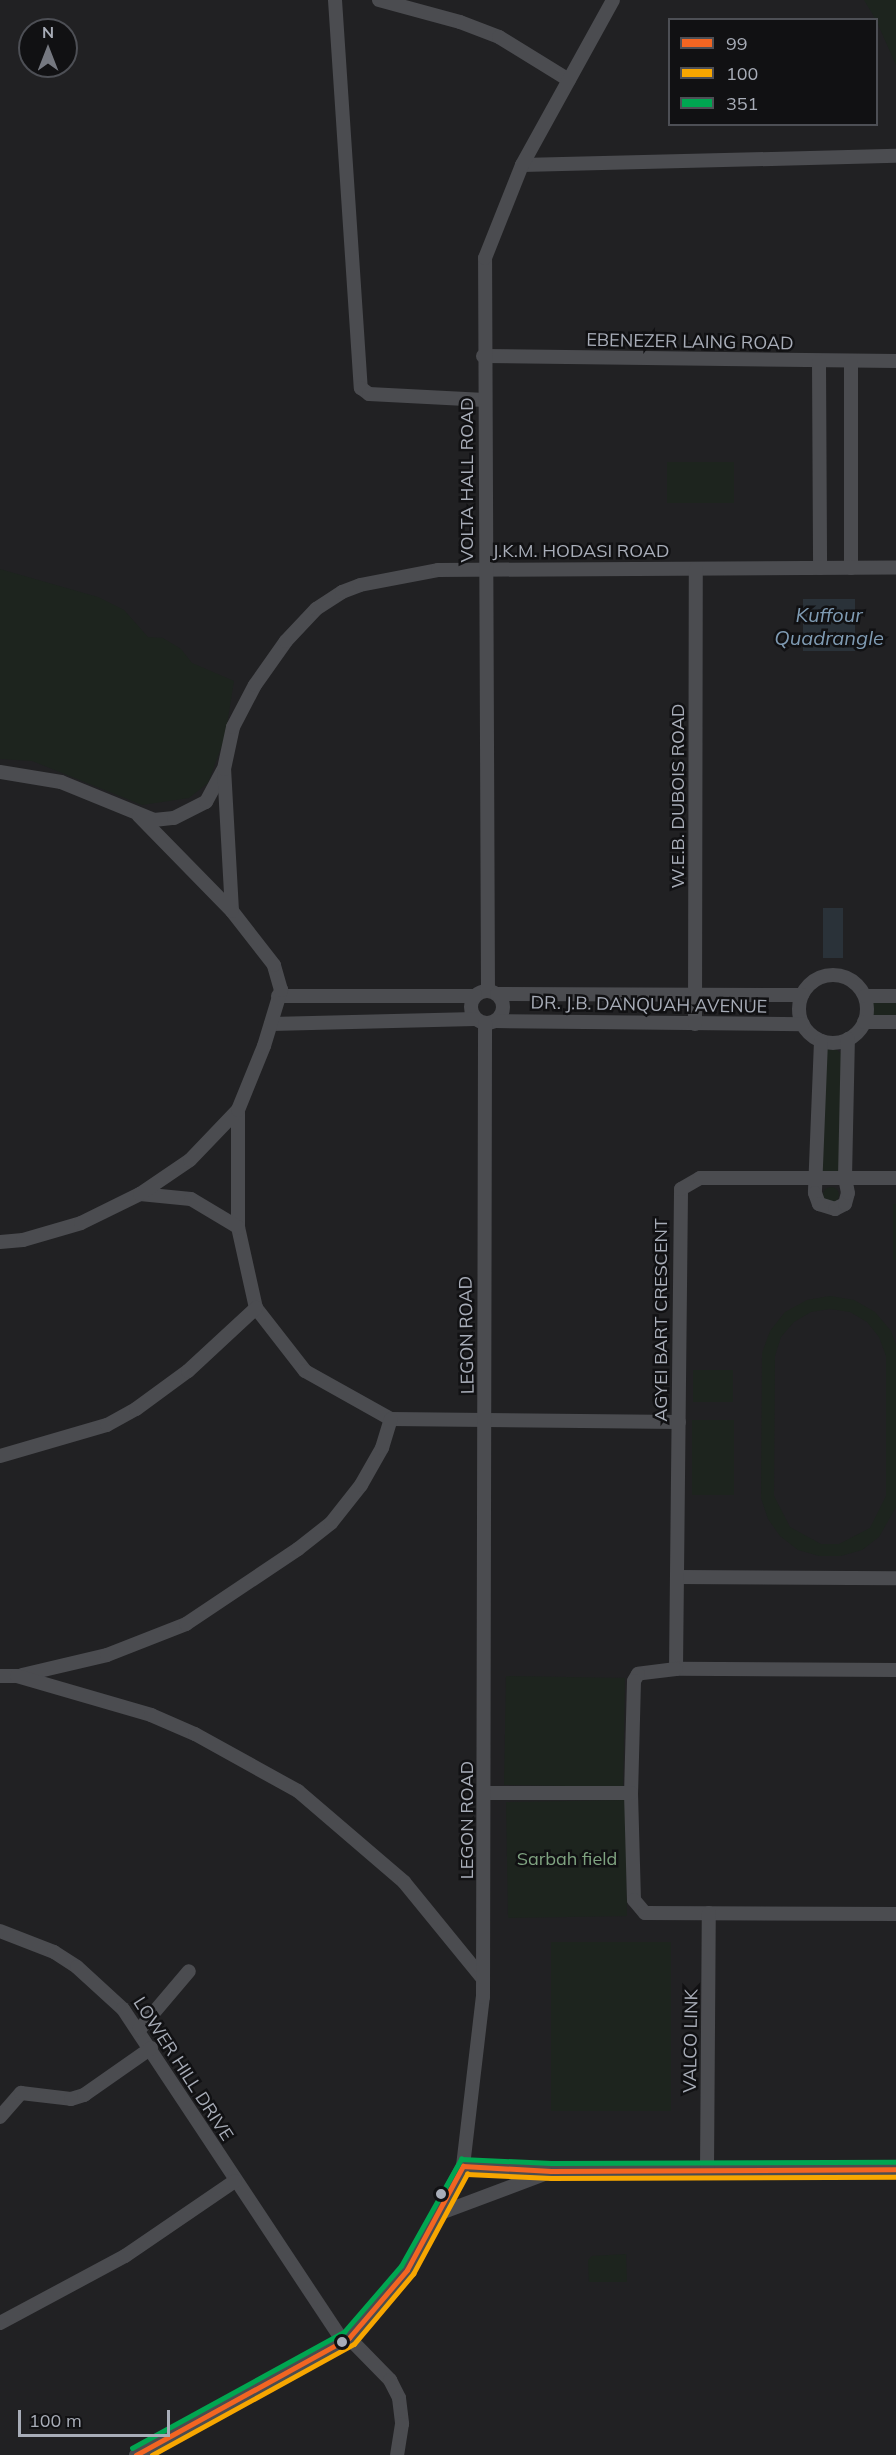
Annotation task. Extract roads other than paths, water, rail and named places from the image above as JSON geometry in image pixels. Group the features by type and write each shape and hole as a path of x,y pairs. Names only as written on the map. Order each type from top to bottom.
{"street":[{"path":"335,0 361,388 369,394 485,400"},
{"path":"379,0 460,22 499,37 569,80"},
{"name":"VOLTA HALL ROAD","path":"487,994 483,356 485,258 522,165 613,0"},
{"path":"522,165 896,156"},
{"name":"EBENEZER LAING ROAD","path":"483,356 896,362"},
{"path":"819,362 820,568"},
{"path":"851,363 851,568"},
{"name":"J.K.M. HODASI ROAD","path":"232,911 224,769 233,726 255,685 316,609 342,592 375,581 438,570 896,568"},
{"name":"W.E.B. DUBOIS ROAD","path":"695,1024 696,569"},
{"path":"0,772 61,782 100,796 139,816 154,820 192,812 206,802 224,769"},
{"path":"0,1242 23,1240 81,1223 141,1194 190,1160 238,1110 271,1023 280,990 274,965 232,911 139,816"},
{"path":"821,1041 816,1199 824,1208 835,1209 847,1199 845,1178 848,1040 864,1022 865,996 853,981 832,975 811,983 802,995 799,1009 803,1024 821,1041 848,1040"},
{"path":"487,994 503,1008 485,1021 471,1010 487,994"},
{"name":"DR. J.B. DANQUAH AVENUE","path":"278,996 802,995"},
{"path":"865,996 896,996"},
{"name":"DR. J.B. DANQUAH AVENUE","path":"271,1023 485,1021 803,1024"},
{"name":"LEGON ROAD","path":"136,2455 346,2340 407,2270 463,2166 474,2096 483,1979 486,1421 485,1021"},
{"path":"864,1022 896,1022"},
{"path":"238,1110 241,1148 238,1227 256,1308 305,1371 391,1419 679,1422"},
{"name":"AGYEI BART CRESCENT","path":"676,1669 681,1189 700,1178 896,1178"},
{"path":"141,1194 191,1199 238,1227"},
{"path":"0,1456 68,1439 126,1414 188,1371 256,1308"},
{"path":"0,1676 17,1676 107,1655 186,1624 289,1556 331,1523 361,1485 382,1448 391,1419"},
{"path":"678,1577 896,1578"},
{"path":"896,1670 676,1669 645,1671 634,1681 631,1793 634,1900 639,1910 709,1913 896,1914"},
{"path":"17,1676 151,1715 195,1734 298,1791 404,1882 483,1979"},
{"path":"485,1793 631,1793"},
{"name":"VALCO LINK","path":"708,2170 709,1913"},
{"name":"LOWER HILL DRIVE","path":"0,1932 54,1952 93,1978 139,2030 235,2181 266,2222 346,2340 390,2380 399,2398 402,2424 397,2455"},
{"path":"139,2030 189,1971"},
{"path":"0,2117 21,2093 71,2099 84,2095 151,2048"},
{"path":"463,2166 551,2171 896,2169"},
{"path":"438,2214 551,2171"},
{"path":"0,2323 125,2256 235,2181"}],"water":[{"name":"Kuffour Quadrangle","path":"803,599 855,599 855,651 803,651"},
{"path":"823,908 843,908 843,958 823,958"}],"park label":[{"name":"Sarbah field","path":"567,1859"}]}
